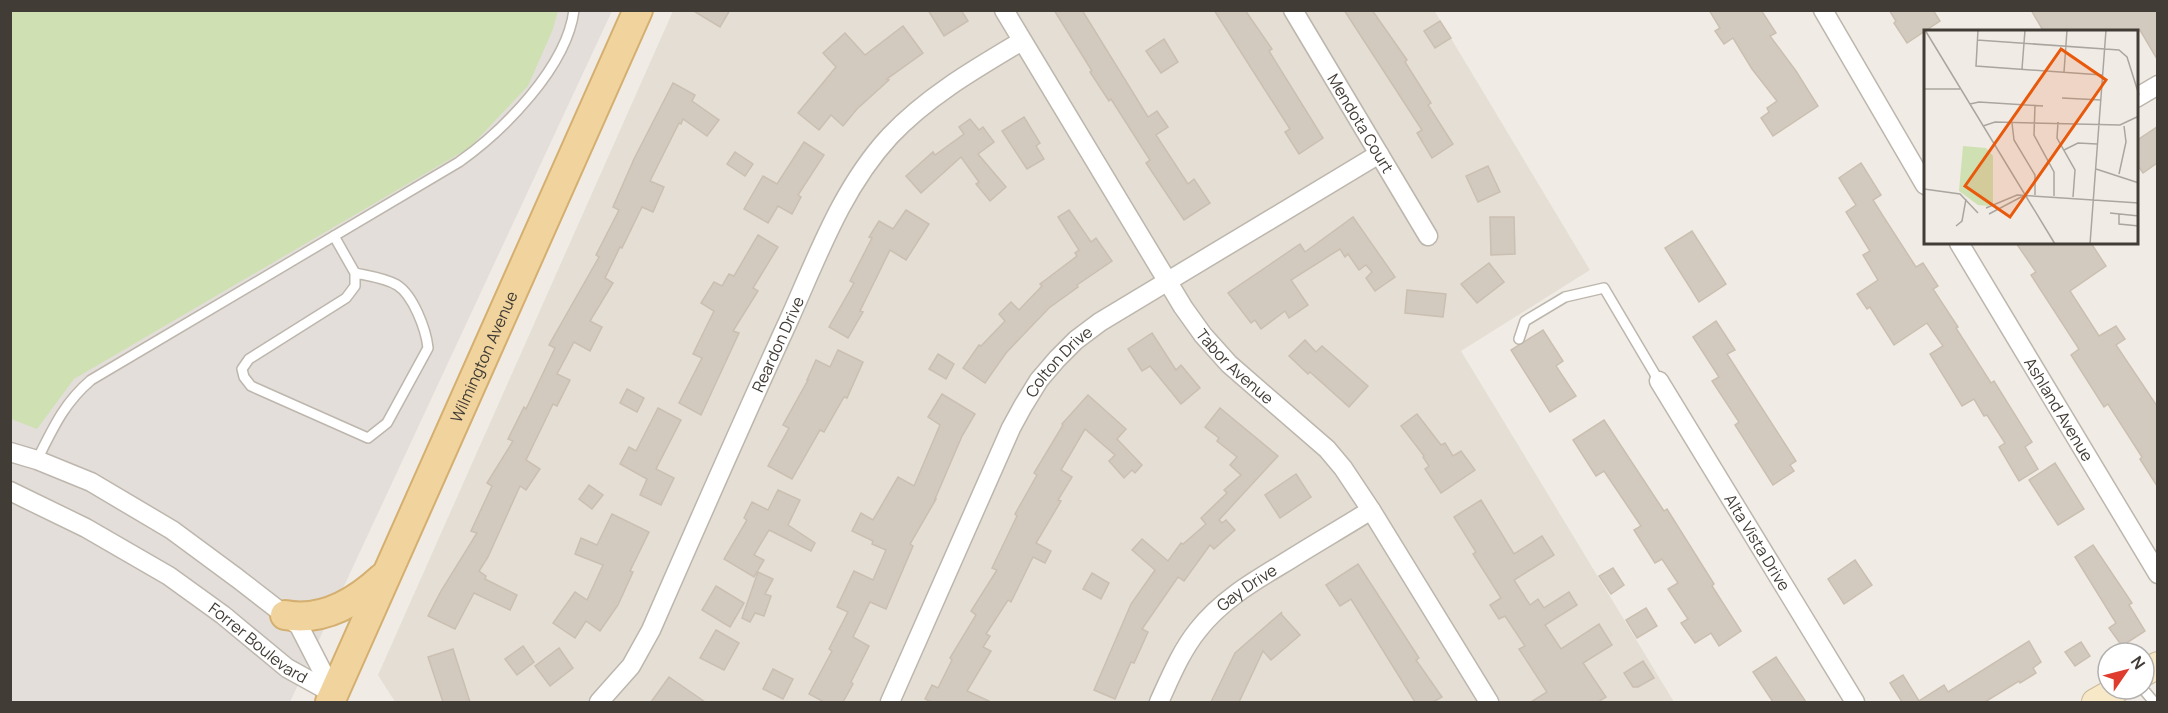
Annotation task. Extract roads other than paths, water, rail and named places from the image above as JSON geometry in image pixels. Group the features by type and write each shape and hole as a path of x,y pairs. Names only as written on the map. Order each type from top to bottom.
{"main road":[{"name":"Wilmington Avenue","path":"332,698 638,10"},
{"path":"285,615 310,617 341,607 357,599 386,574"}],"street":[{"name":"Tabor Avenue","path":"1004,10 1167,280 1203,335 1229,364 1327,449 1343,468 1489,702"},
{"name":"Mendota Court","path":"1293,10 1428,236"},
{"path":"1823,10 1924,183"},
{"name":"Reardon Drive","path":"599,702 631,666 651,630 820,248 856,180 890,137 914,113 965,75 1022,41"},
{"path":"2138,97 2157,85"},
{"name":"Colton Drive","path":"890,702 1011,428 1039,380 1076,340 1100,322 1379,154"},
{"name":"Ashland Avenue","path":"1960,244 2157,574"},
{"name":"Alta Vista Drive","path":"1659,381 1855,702"},
{"name":"Forrer Boulevard","path":"10,452 92,482 172,530 285,615 299,626 332,698"},
{"name":"Forrer Boulevard","path":"10,491 86,528 170,576 223,615 286,668 332,698"},
{"name":"Gay Drive","path":"1159,702 1187,647 1198,630 1218,608 1259,578 1371,510"}],"lane":[{"path":"37,460 64,408 76,392 91,380 476,150 504,126 534,92 553,64 567,34 574,10"},
{"path":"334,236 355,273 354,286 346,298 249,359 242,369 244,377 251,386 368,438 387,423 428,348 420,319 406,294 398,286 386,280 355,273"},
{"path":"1519,339 1525,321 1565,297 1604,288 1659,381"}]}
